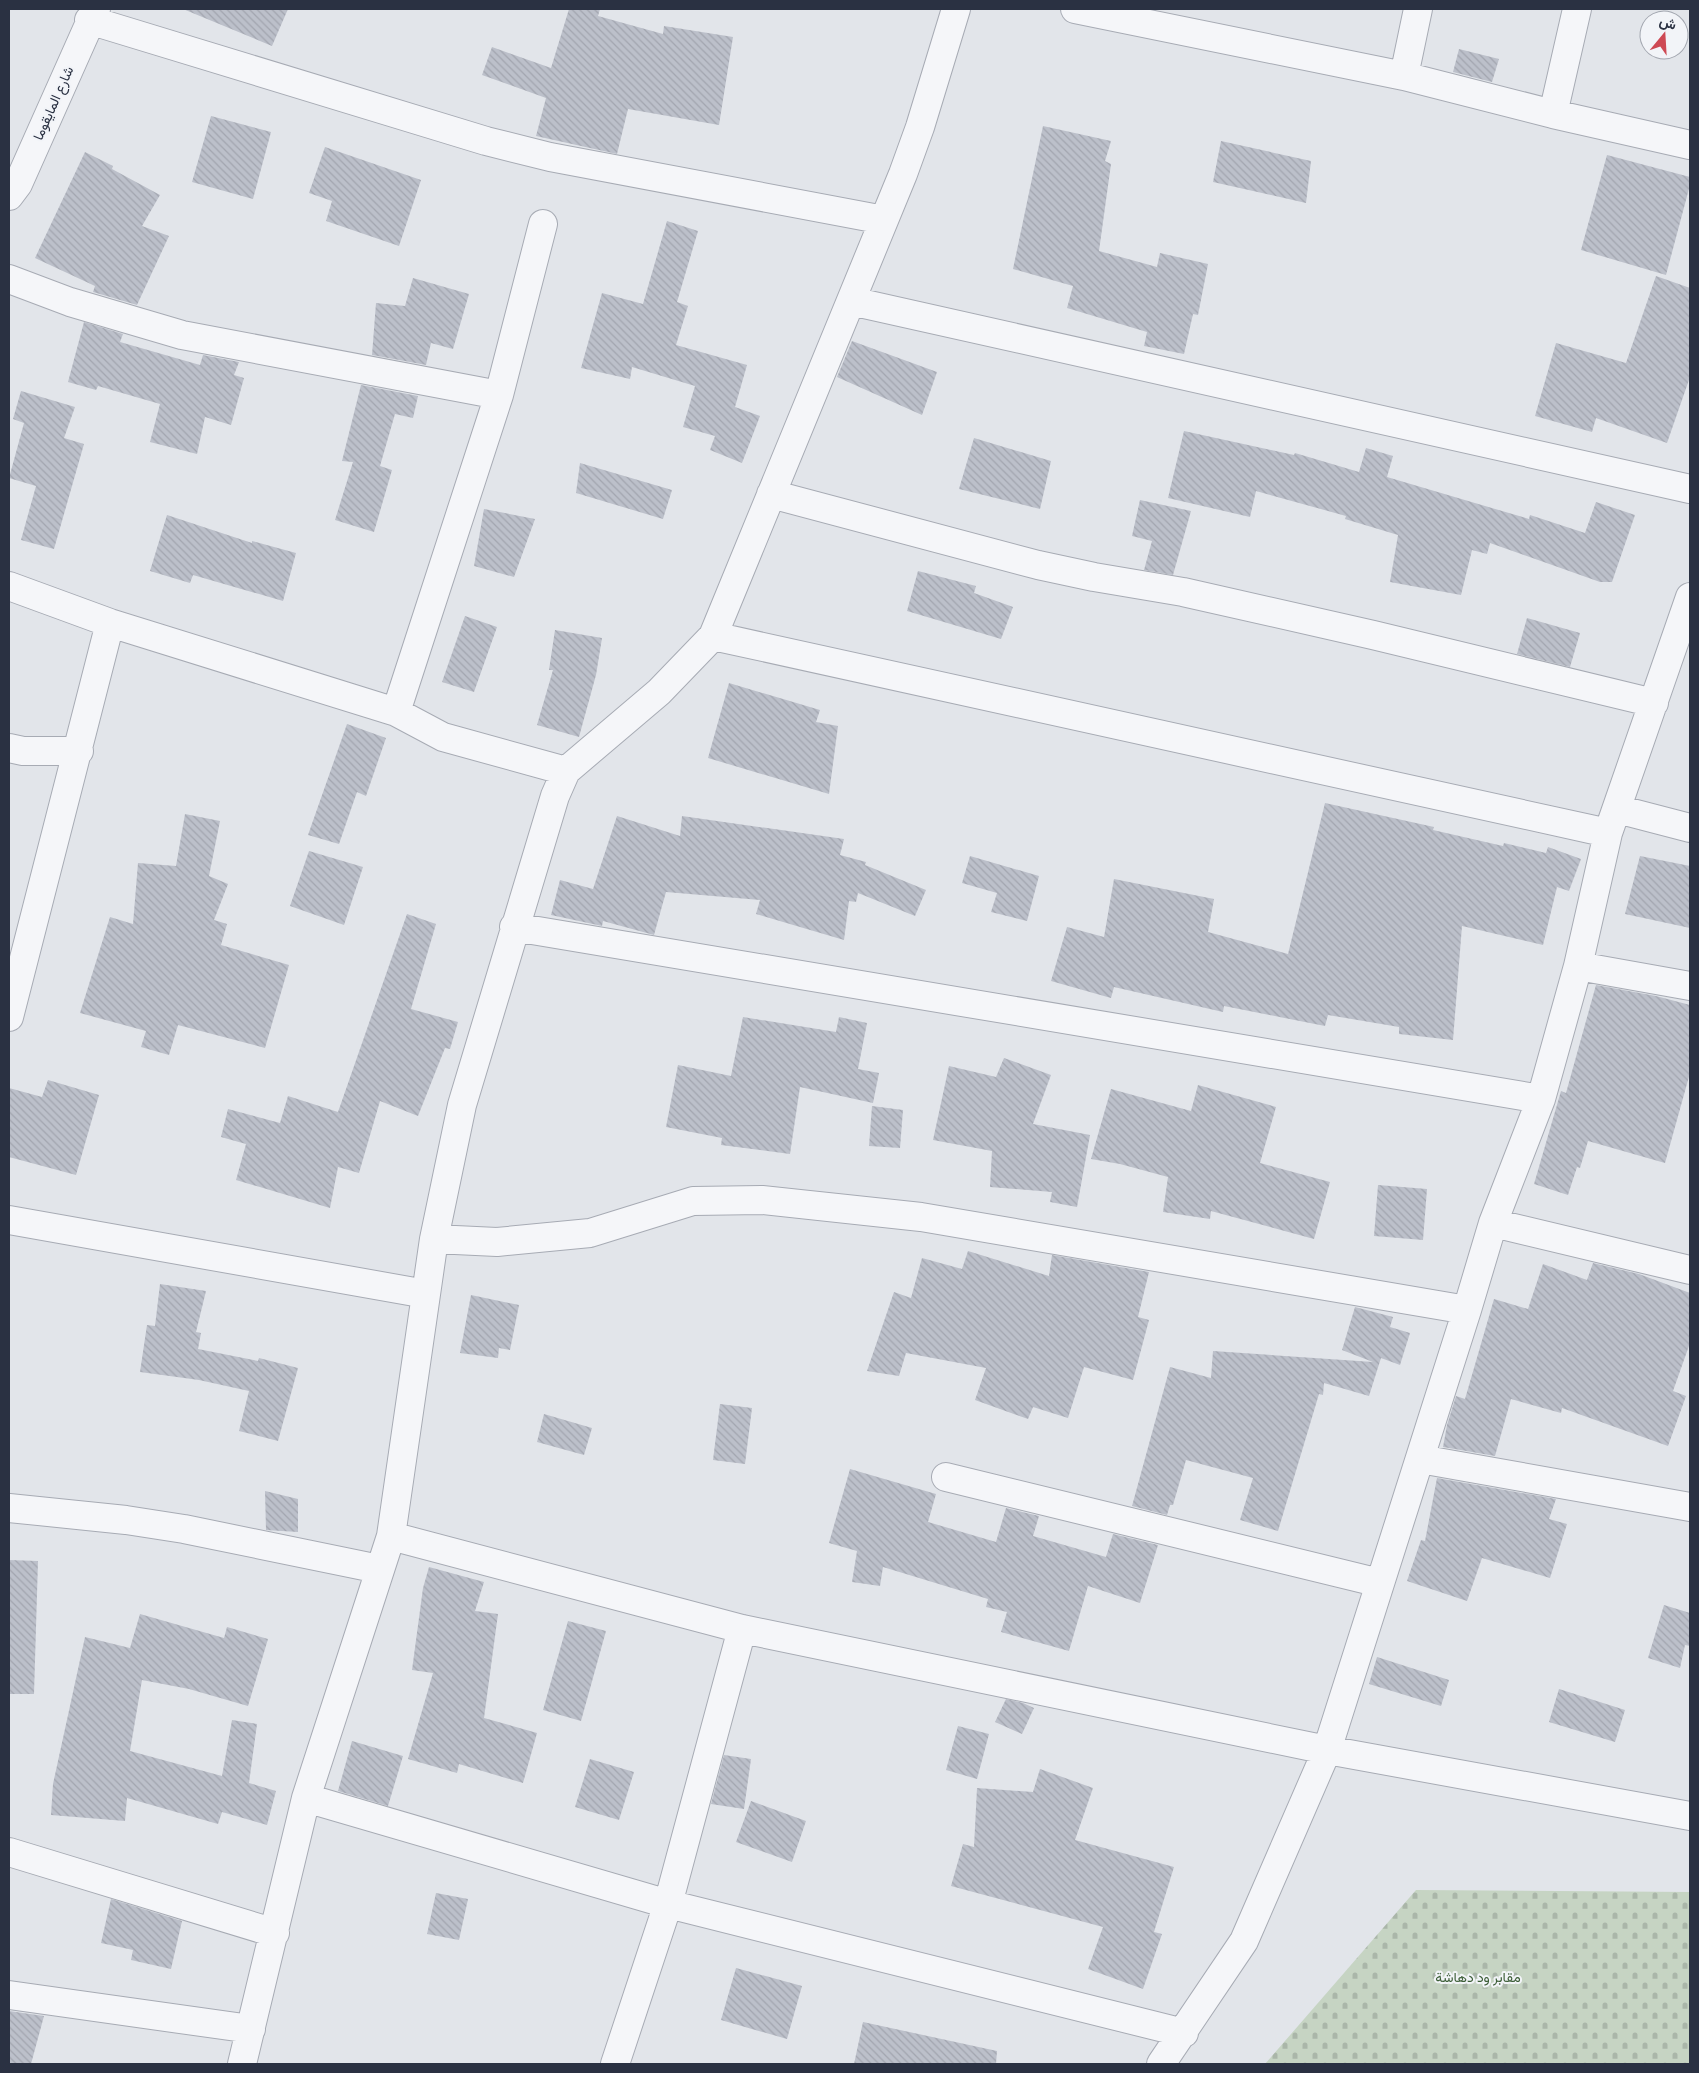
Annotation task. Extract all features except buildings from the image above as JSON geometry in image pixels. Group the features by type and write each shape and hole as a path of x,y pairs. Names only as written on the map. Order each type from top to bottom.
{"street":[{"path":"242,2064 306,1798 391,1536 434,1239 462,1105 514,927 555,796 566,771 659,692 712,636 884,220 920,127 956,9"},
{"path":"1075,9 1404,76 1553,114 1690,145"},
{"path":"1404,76 1418,9"},
{"path":"1553,114 1578,9"},
{"path":"93,15 486,141 550,157 884,220"},
{"name":"شارع المايقوما","path":"12,187 93,15"},
{"path":"396,712 499,394 543,224"},
{"path":"9,278 70,302 182,336 499,394"},
{"path":"851,301 1690,489"},
{"path":"771,494 1038,565 1094,577 1183,592 1373,635 1654,703"},
{"path":"9,586 110,623 396,712 443,737 566,771"},
{"path":"1161,2064 1184,2033 1244,1941 1327,1750 1467,1310 1492,1223 1541,1098 1578,966 1613,821 1690,597"},
{"path":"9,1017 110,623"},
{"path":"712,636 1613,821 1690,828"},
{"path":"9,748 23,751 78,751"},
{"path":"514,927 1541,1098"},
{"path":"1578,966 1690,986"},
{"path":"434,1239 497,1242 590,1233 693,1201 762,1200 921,1217 1467,1310"},
{"path":"9,1220 426,1294"},
{"path":"1492,1223 1690,1270"},
{"path":"1420,1459 1690,1507"},
{"path":"946,1477 1380,1583"},
{"path":"9,1508 126,1520 184,1529 379,1569"},
{"path":"391,1536 742,1629 1327,1750 1690,1816"},
{"path":"615,2064 668,1904 742,1629"},
{"path":"306,1798 668,1904 1184,2033"},
{"path":"9,1852 275,1932"},
{"path":"9,1995 251,2029"}],"green space":[{"name":"مقابر ود دهاشة","path":"1416,1890 1690,1892 1690,2064 1265,2064"}]}
